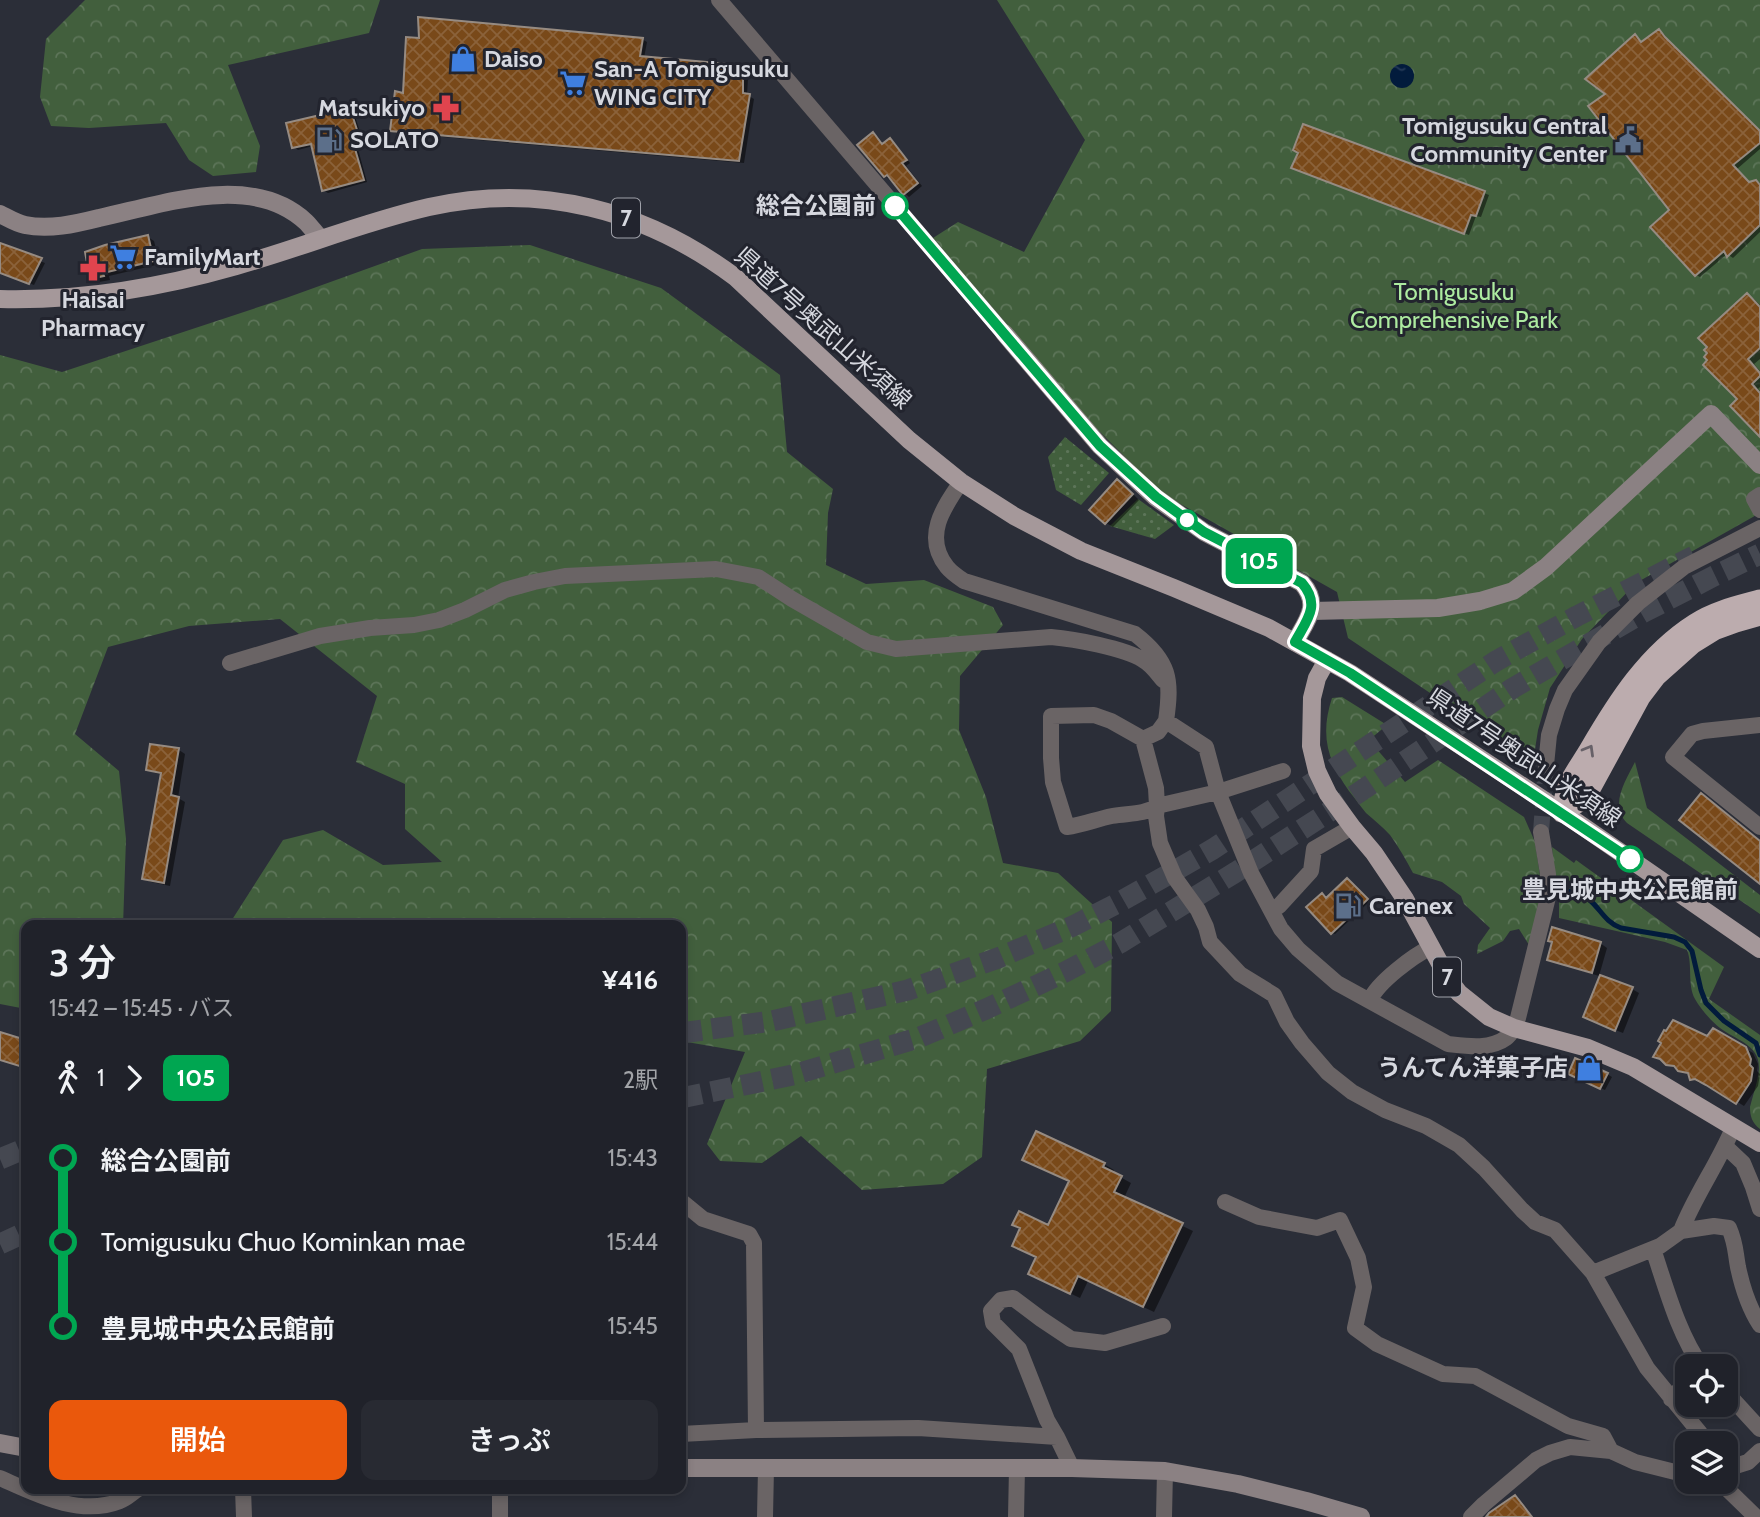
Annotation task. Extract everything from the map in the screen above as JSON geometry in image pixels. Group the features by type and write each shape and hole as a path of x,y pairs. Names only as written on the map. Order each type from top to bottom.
{"highway":[{"path":"1562,812 1568,787 1615,707 1652,660 1697,622 1718,612 1760,600"},
{"path":"1562,812 1585,798 1640,697 1656,676 1693,643 1714,630 1760,615"}],"main road":[{"name":"県道7号奥武山米須線","path":"0,299 69,298 143,288 239,265 431,206 466,200 503,197 537,199 598,209 629,219 683,242 735,277 909,440 961,482 1014,516 1081,551 1243,617 1350,673 1562,812 1760,949"},
{"name":"7","path":"1327,660 1317,678 1312,698 1311,746 1322,783 1405,899 1449,980 1459,993 1489,1017 1514,1028 1611,1056 1760,1143"}],"street":[{"path":"719,0 1100,446 1156,497 1204,532 1302,583 1311,597 1312,611 1295,642"},
{"path":"0,215 23,224 54,227 186,199 238,195 262,199 296,214 320,238"},
{"path":"1312,611 1438,608 1480,601 1513,591 1546,567 1711,414 1760,465"},
{"path":"961,482 945,505 936,527 936,547 947,567 964,581 1135,634 1153,647 1167,673 1170,696 1166,721 1158,732 1143,739"},
{"path":"1760,495 1754,499 1760,510"},
{"path":"1546,765 1549,735 1565,690 1599,642 1638,603 1684,567 1760,528"},
{"path":"230,663 320,636 439,620 505,590 565,576 716,569 758,577 867,642 895,649 1051,637 1069,639 1131,654 1146,661 1168,687"},
{"path":"1283,771 1218,792 1157,806 1149,812 1110,816 1067,827 1053,782 1051,716 1094,715 1143,739 1156,788 1157,806 1156,816 1160,843 1175,878 1198,910 1210,942 1240,974 1274,995 1301,1043 1328,1073 1352,1092 1385,1110 1426,1126 1459,1145 1535,1222 1555,1230 1593,1273 1647,1368 1697,1431"},
{"path":"1166,721 1206,747 1218,792 1251,873 1281,929 1337,983 1448,1044 1492,1045 1508,1037 1514,1028 1548,897 1548,874 1541,832"},
{"path":"1760,725 1692,734 1673,757 1760,827"},
{"path":"1272,911 1311,871 1314,849 1352,827"},
{"path":"1370,1000 1384,982 1420,952 1431,947"},
{"path":"1681,1231 1689,1210 1733,1128"},
{"path":"1725,1146 1743,1163 1760,1209"},
{"path":"1225,1202 1259,1217 1317,1228 1340,1220 1358,1258 1364,1287 1354,1328 1377,1344 1443,1374 1475,1376 1568,1426 1603,1436 1611,1451"},
{"path":"686,1205 703,1219 749,1234 754,1243 756,1430"},
{"path":"1593,1273 1653,1249 1681,1231 1714,1226 1729,1228 1735,1242 1738,1266 1752,1313 1760,1325"},
{"path":"1653,1249 1693,1354"},
{"path":"1072,1468 1046,1420 1019,1349 993,1323 991,1311 1001,1300 1013,1298 1071,1339 1105,1343 1163,1326"},
{"path":"1671,1399 1675,1394"},
{"path":"1738,1405 1760,1429"},
{"path":"686,1434 918,1428 1057,1437"},
{"path":"0,1443 21,1447"},
{"path":"1471,1517 1536,1460 1570,1447 1611,1451 1635,1462 1675,1472"},
{"path":"1738,1468 1760,1451"},
{"path":"686,1468 1072,1468 1165,1471 1238,1484 1361,1517"},
{"path":"765,1517 766,1468"},
{"path":"1016,1517 1017,1468"},
{"path":"1164,1517 1165,1471"},
{"path":"0,1478 21,1487"},
{"path":"1738,1493 1756,1517"},
{"path":"36,1494 56,1503 95,1507 120,1501 130,1494"},
{"path":"243,1494 244,1517"},
{"path":"500,1494 500,1517"}],"green space":[{"path":"85,0 380,0 369,33 228,65 260,146 256,172 213,176 189,160 166,123 89,128 51,126 40,97 46,39"},
{"name":"Tomigusuku Comprehensive Park","path":"997,0 1760,0 1760,513 1636,583 1582,639 1550,688 1538,730 1533,762 1348,638 1337,592 1161,493 1082,414 933,238 958,222 1024,252 1085,140"},
{"path":"530,245 661,288 780,375 787,452 833,489 828,513 826,565 866,584 924,580 993,607 1003,625 960,676 959,730 986,797 1003,863 1058,873 1112,922 1111,1011 1080,1041 987,1069 982,1157 943,1184 862,1190 801,1136 762,1163 720,1161 707,1144 745,1052 686,1042 686,920 232,920 283,840 323,830 383,865 442,862 405,829 405,784 356,762 377,696 280,619 189,626 108,647 75,734 119,771 126,839 123,920 21,920 21,1008 0,1004 0,355 62,372 286,298 422,249"},
{"path":"1065,437 1109,473 1081,505 1056,490 1048,457"},
{"path":"1138,499 1174,525 1155,539 1110,526"},
{"path":"1342,697 1387,725 1369,740 1405,782 1438,760 1524,817 1535,842 1541,882 1529,945 1519,929 1510,931 1503,941 1477,954 1478,945 1490,928 1464,904 1461,896 1442,882 1413,873 1390,835 1366,813 1349,791 1335,769 1326,736 1332,698"},
{"path":"1635,762 1647,808 1760,895 1760,914 1627,823 1619,808 1619,801"},
{"path":"1552,847 1574,863 1576,860 1724,967 1709,999 1760,1035 1760,1129 1750,1113 1759,1069 1758,1061 1751,1048 1717,1025 1697,1003 1691,987 1687,950 1665,942 1559,918 1559,886 1554,875"}],"water":[{"path":"1402,64 1410,68 1414,76 1410,84 1402,88 1394,84 1390,76 1394,68"}],"building":[{"name":"San-A Tomigusuku WING CITY","path":"418,17 643,38 640,56 741,67 743,93 750,94 739,161 390,131 395,91 403,93 406,37 419,38"},
{"path":"1659,29 1760,131 1760,143 1733,165 1749,182 1756,180 1760,185 1760,225 1727,257 1724,251 1695,276 1650,227 1669,210 1588,106 1605,94 1585,79 1635,34 1641,42"},
{"path":"350,108 358,133 351,135 364,180 322,191 311,144 292,148 286,123"},
{"path":"1303,124 1485,191 1476,216 1471,215 1464,234 1291,168 1298,153 1293,150"},
{"path":"873,132 882,144 890,138 907,160 902,163 918,183 903,195 857,145"},
{"path":"148,235 154,261 103,273 104,276 90,279 85,252"},
{"path":"0,243 42,258 29,284 0,273"},
{"path":"1747,293 1760,307 1760,348 1748,359 1760,373 1752,384 1760,393 1760,437 1730,406 1737,399 1703,365 1707,360 1704,350 1707,347 1698,338"},
{"path":"1117,479 1133,494 1105,524 1089,510"},
{"path":"150,744 179,748 171,795 179,797 164,883 142,879 161,773 146,770"},
{"path":"1701,793 1760,841 1760,884 1679,820"},
{"path":"1347,878 1368,899 1331,934 1306,907 1322,893 1326,898"},
{"path":"1552,927 1601,942 1592,973 1547,960 1552,942 1548,941"},
{"path":"1600,975 1633,987 1615,1031 1583,1017"},
{"path":"1673,1020 1707,1036 1713,1028 1746,1047 1753,1068 1751,1081 1736,1104 1695,1079 1690,1080 1688,1073 1678,1071 1674,1066 1666,1065 1653,1057 1661,1043 1658,1041"},
{"path":"0,1032 21,1038 21,1066 0,1060"},
{"path":"1575,1058 1608,1073 1600,1089 1568,1074"},
{"path":"1036,1131 1105,1163 1103,1167 1122,1176 1114,1192 1183,1223 1143,1307 1078,1276 1070,1294 1028,1274 1036,1257 1012,1246 1020,1228 1012,1225 1019,1211 1048,1225 1069,1181 1022,1160"},
{"path":"1515,1495 1532,1517 1486,1517 1489,1513"}],"waterway":[{"path":"1568,891 1586,897 1607,919 1621,928 1674,937 1685,942 1692,951 1706,1003 1724,1021 1756,1043 1760,1055"}],"tunnel":[{"path":"686,1097 793,1075 918,1038 1063,973 1120,943 1236,872 1513,688 1644,612 1760,554"},
{"path":"686,1032 772,1021 908,990 998,958 1073,926 1213,849 1496,661 1694,556"},
{"path":"1541,832 1546,765"},
{"path":"0,1159 21,1150"},
{"path":"0,1244 21,1234"}],"bus line":[{"name":"105","path":"895,206 1100,446 1156,497 1204,532 1302,583 1311,597 1312,611 1295,642 1350,673 1630,859"}],"place":[{"name":"Daiso","path":"463,59"},
{"name":"San-A Tomigusuku WING CITY","path":"573,83"},
{"name":"Matsukiyo","path":"446,108"},
{"name":"SOLATO","path":"329,140"},
{"name":"Tomigusuku Central Community Center","path":"1628,140"},
{"name":"総合公園前","path":"895,206"},
{"name":"FamilyMart","path":"123,257"},
{"name":"Haisai Pharmacy","path":"93,268"},
{"name":"豊見城中央公民館前","path":"1630,859"},
{"name":"Carenex","path":"1348,906"},
{"name":"うんてん洋菓子店","path":"1589,1068"}]}
